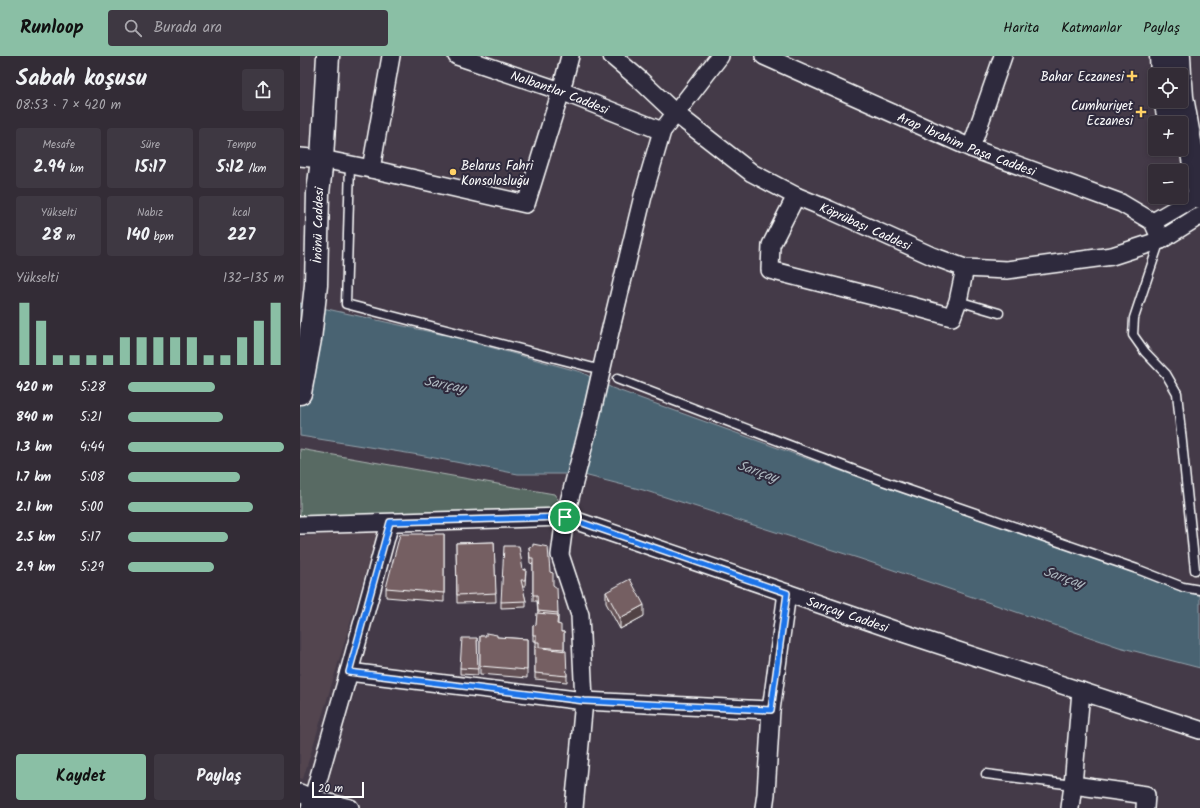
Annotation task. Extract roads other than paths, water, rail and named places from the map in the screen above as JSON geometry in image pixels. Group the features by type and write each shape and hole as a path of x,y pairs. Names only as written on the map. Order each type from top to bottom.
{"street":[{"name":"İnönü Caddesi","path":"300,393 310,339 316,285 318,193 322,159 328,56"},
{"path":"371,169 391,56"},
{"name":"Nalbantlar Caddesi","path":"457,56 561,91 662,131"},
{"path":"300,157 322,159 371,169 526,204 561,91 570,56"},
{"name":"Köprübaşı Caddesi","path":"612,56 675,113 752,173 796,196 932,256 965,268 1007,270 1112,256 1161,240 1200,217"},
{"path":"574,808 584,701 580,615 560,555 565,517 589,425 643,196 662,131 720,56"},
{"name":"Arap İbrahim Paşa Caddesi","path":"764,56 971,148 1121,203 1153,222"},
{"path":"971,148 1003,56"},
{"path":"1161,56 1162,68"},
{"path":"1179,56 1180,68"},
{"path":"1184,108 1199,193"},
{"path":"1178,156 1184,172 1199,193"},
{"path":"1161,240 1153,222 1199,193"},
{"path":"796,196 771,245 770,270 952,317 958,300 965,268"},
{"name":"Sarıçay Caddesi","path":"300,525 565,517 906,634 1200,730"},
{"path":"350,808 307,800 349,672 390,522"},
{"path":"764,808 771,710 787,593"},
{"path":"349,672 584,701 771,710"},
{"path":"1070,808 1081,691"},
{"path":"1073,785 1146,795 1145,808"}],"lane":[{"path":"350,165 346,304 598,369"},
{"path":"1161,240 1134,318 1133,335 1145,352 1166,374 1177,393 1195,570"},
{"path":"958,300 999,313"},
{"path":"617,379 883,481 1137,569 1183,587 1200,590"},
{"path":"986,774 1073,785"}],"water":[{"name":"Sarıçay","path":"300,303 449,336 581,372 612,388 916,498 1200,594 1200,668 1119,647 861,559 643,490 580,474 518,474 419,455 300,436"}],"place":[{"name":"Bahar Eczanesi","path":"1132,76"},
{"name":"Cumhuriyet Eczanesi","path":"1141,112"},
{"name":"Belarus Fahri Konsolosluğu","path":"453,172"}]}
